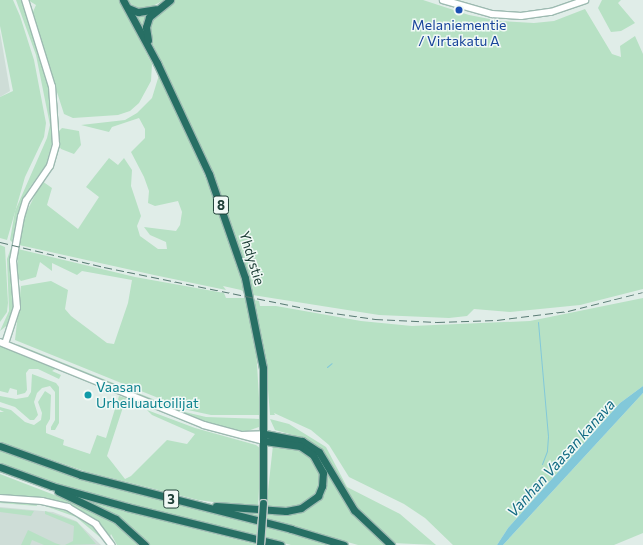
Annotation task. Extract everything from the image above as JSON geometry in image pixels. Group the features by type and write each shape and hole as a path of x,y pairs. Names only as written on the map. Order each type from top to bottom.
{"highway":[{"name":"Yhdystie","path":"123,0 151,52 208,174 245,278 263,368 265,437 260,545"},
{"path":"151,52 146,27 149,17 170,0"},
{"path":"128,8 138,12 160,8"},
{"path":"203,506 286,511 301,508 314,501 323,480 318,460 300,446 265,437"},
{"path":"265,437 302,441 319,452 354,510 390,545"},
{"name":"3","path":"0,446 81,475 203,506 344,545"},
{"name":"3","path":"0,467 52,486 280,545"},
{"path":"52,486 60,493 116,519 145,545"}],"street":[{"path":"25,0 52,87 56,145 50,166 26,201 21,217 13,261 17,308 3,343 204,425 236,435 265,437"},
{"path":"443,0 492,14 521,16 551,12 585,0"},
{"path":"0,498 42,501 68,507 96,524 112,545"}],"shaded area":[{"path":"0,32 10,91 0,97"},
{"path":"0,507 53,512 76,521 101,545 0,545"}],"green space":[{"path":"0,0 13,0 20,16 34,60 46,123 44,137 25,177 7,240 0,238 0,97 13,91 0,26"},
{"path":"16,0 21,0 47,75 54,136 46,165 30,187 20,207 12,242 10,240 15,211 47,138 50,125 36,55"},
{"path":"28,0 119,0 152,64 151,81 139,103 130,111 118,115 73,118 64,114 32,14 36,5"},
{"path":"127,0 164,0 151,7 137,9"},
{"path":"174,0 423,0 469,15 500,21 534,23 554,21 585,9 612,54 621,57 620,46 635,36 643,54 643,289 580,305 510,312 474,309 467,316 449,318 379,315 253,295 223,201 150,38 149,25 152,18"},
{"path":"602,0 621,0 618,3 635,23 621,31 611,32 598,8"},
{"path":"151,12 143,30 135,16"},
{"path":"159,75 181,119 223,220 245,293 241,290 223,286 226,290 19,245 22,221 42,181 52,188 47,205 78,229 99,197 86,187 109,158 118,165 124,158 132,170 131,186 141,216 137,226 140,236 158,249 167,249 166,242 150,235 144,227 176,231 180,225 182,212 178,201 155,206 148,203 149,191 144,177 131,152 145,138 145,129 139,118 112,127 109,132 81,125 125,120 137,113 152,98"},
{"path":"62,128 79,131 81,145 74,154 61,149 58,144 59,131"},
{"path":"0,245 5,247 8,303 7,312 0,322"},
{"path":"11,248 13,311 10,323 0,331 9,311 7,259"},
{"path":"18,249 135,277 224,293 226,298 246,298 256,347 260,415 211,415 188,410 15,340 21,286 51,281 68,290 65,309 71,316 107,343 114,344 128,303 132,280 82,271 77,275 52,263 52,271 40,262 36,277 21,281 17,277"},
{"path":"643,298 643,386 620,403 508,528 497,545 453,545 425,518 404,504 349,477 329,445 311,430 274,413 275,415 270,415 267,376 254,300 259,301 260,306 276,306 361,321 412,326 530,321"},
{"path":"17,344 185,412 206,417 260,419 259,427 245,432 214,425 21,348"},
{"path":"0,346 57,368 52,371 61,375 59,379 38,369 29,369 26,373 27,390 25,393 17,395 17,390 10,388 8,393 0,391"},
{"path":"32,374 56,383 59,387 59,423 55,430 51,430 51,427 55,420 55,392 50,386 42,388 37,393 34,402 38,415 34,420 30,420 15,407 0,402 0,396 16,399 28,397 31,392"},
{"path":"45,391 51,395 50,419 46,426 46,433 64,440 63,445 90,454 97,435 106,438 119,396 126,398 107,456 125,479 131,476 167,440 187,444 195,434 152,415 147,410 195,428 256,445 261,449 258,508 198,500 87,472 0,442 0,412 4,412 0,410 0,407 11,410 25,422 34,425 41,420 42,413 38,402"},
{"path":"643,393 643,533 614,545 503,545"},
{"path":"270,419 289,424 326,447 347,487 400,514 436,545 392,543 355,507 321,451 300,437 275,430"},
{"path":"273,445 296,448 311,454 321,473 321,485 305,505 289,509 266,509"},
{"path":"0,450 74,476 333,545 291,545 70,488 0,464"},
{"path":"321,457 345,501 361,522 387,545 358,545 242,512 282,514 302,511 314,504 320,497 324,468"},
{"path":"0,474 101,513 129,532 140,545 117,545 111,534 110,537 92,518 62,502 0,495"},
{"path":"0,500 36,503 37,506 0,503"},
{"path":"89,501 259,545 148,545 119,518"},
{"path":"46,505 73,513 90,523 101,538 76,517 45,506"},
{"path":"0,508 34,511 31,516 0,512"},
{"path":"45,511 77,522 96,544 65,545 73,541 74,526 45,514"},
{"path":"28,530 61,545 44,545 32,540 30,545 21,545"}],"water":[{"path":"643,386 643,393 503,545 497,545 508,528 620,403"}],"waterway":[{"name":"Vanhan Vaasan kanava","path":"538,322 548,436 547,451 542,464"},
{"path":"327,367 332,363"}],"railway":[{"path":"0,242 104,267 313,310 375,319 437,322 497,320 568,311 643,292"}],"place":[{"name":"Melaniementie / Virtakatu A","path":"459,10"},
{"name":"Vaasan Urheiluautoilijat","path":"88,395"}]}
